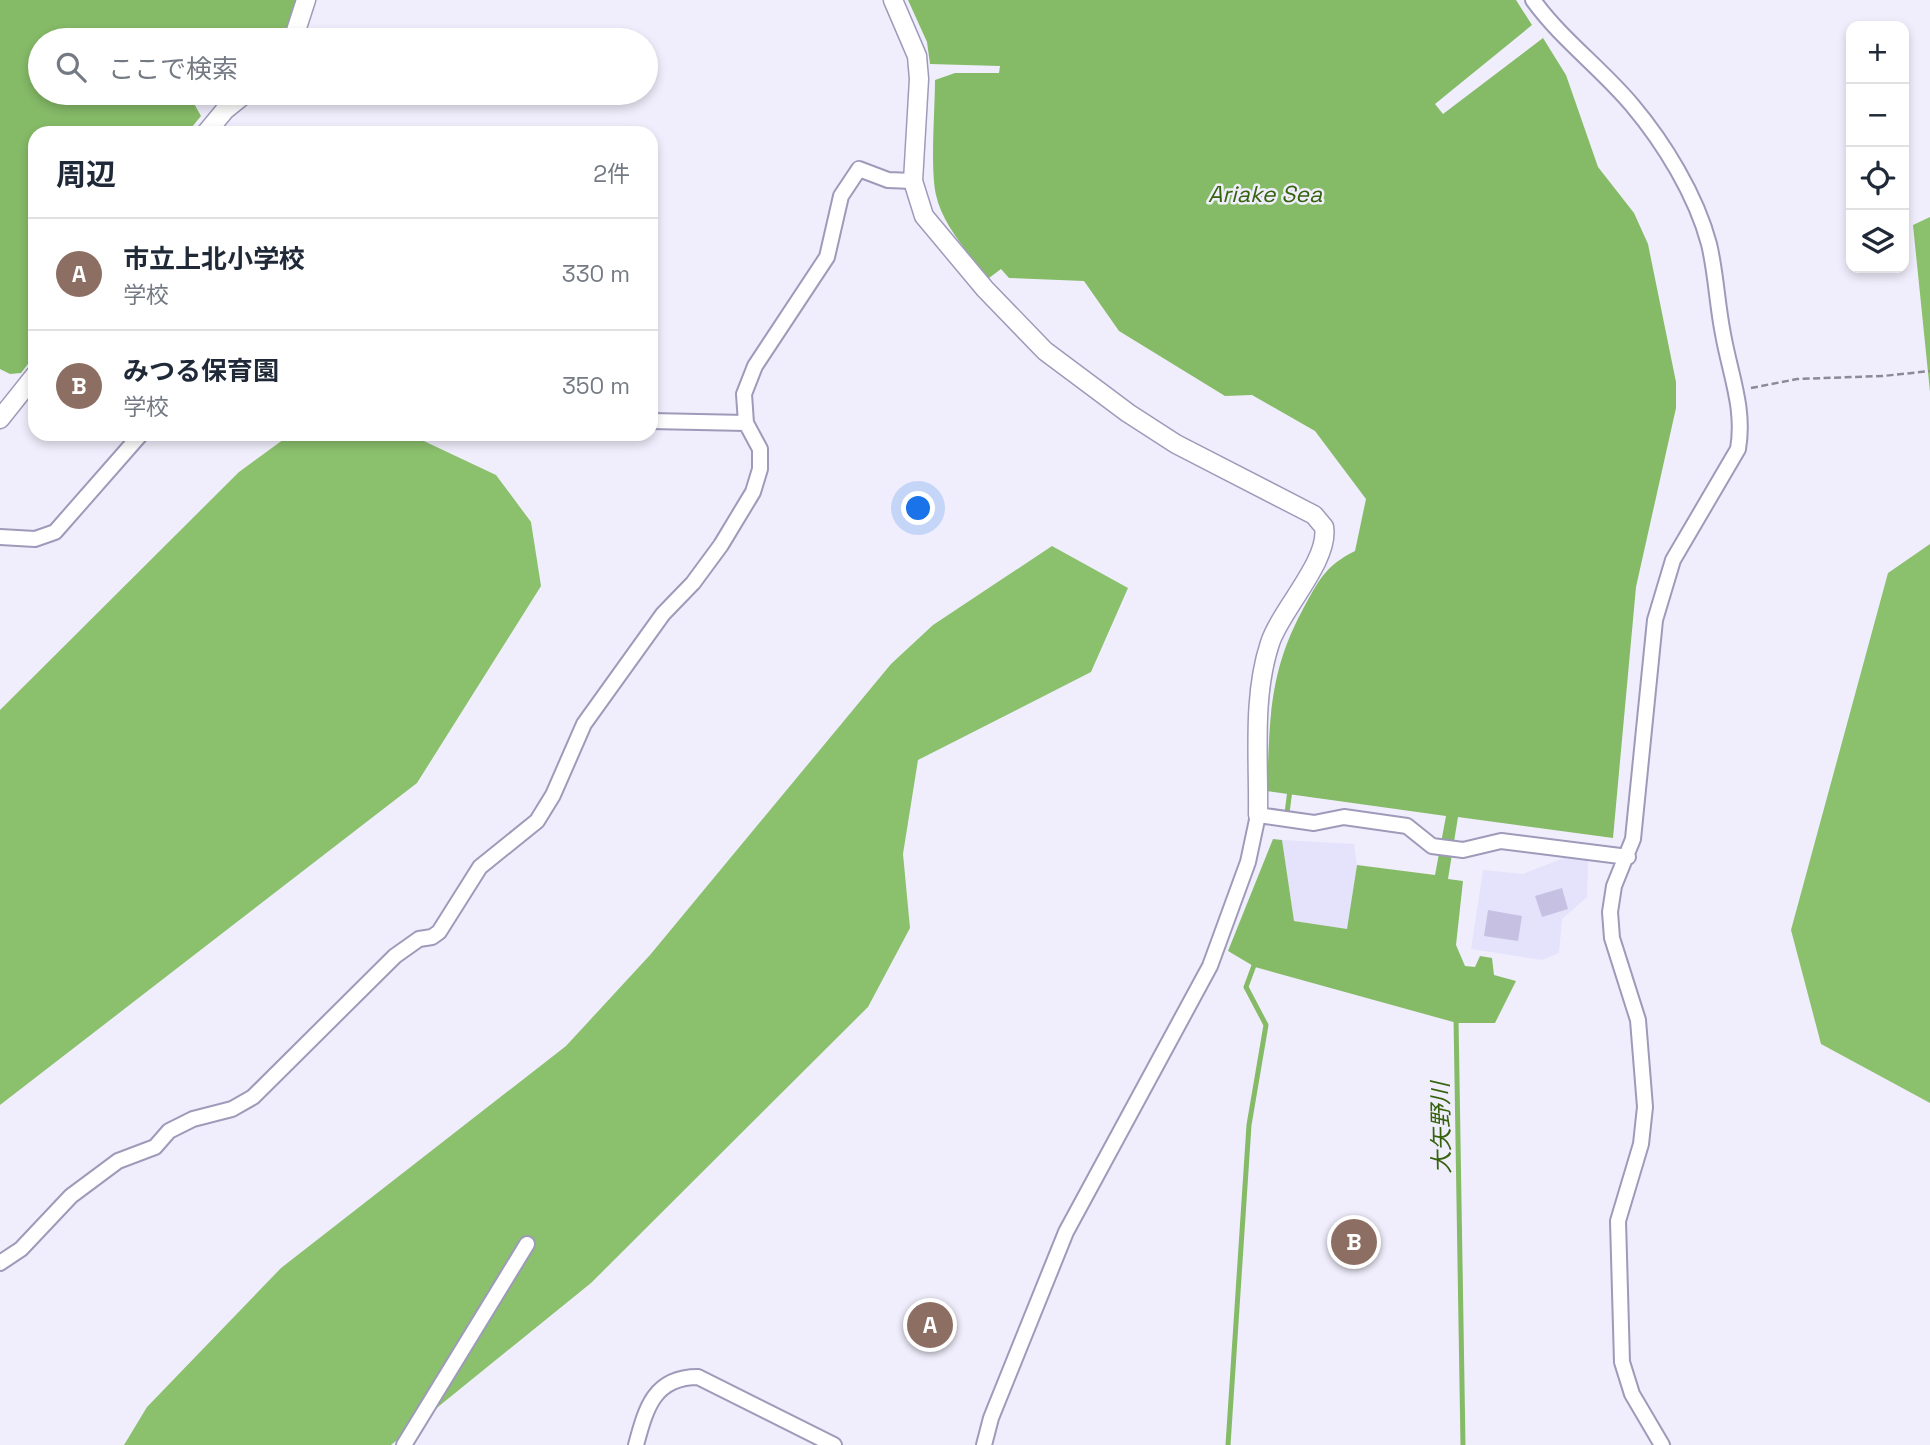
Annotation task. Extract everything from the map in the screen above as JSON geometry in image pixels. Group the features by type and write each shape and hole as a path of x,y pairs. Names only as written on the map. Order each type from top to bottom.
{"street":[{"path":"297,28 306,0"},
{"path":"893,0 917,56 919,79 913,181 924,216 985,289 1045,351 1128,413 1176,444 1314,515 1324,527 1323,546 1270,641 1260,684 1258,815 1248,862 1210,966 1066,1232 991,1418 984,1445"},
{"path":"1533,0 1546,19 1632,105 1664,150 1700,215 1710,247 1723,335 1738,391 1742,428 1738,449 1673,560 1655,620 1633,839 1628,857 1614,886 1610,912 1612,938 1638,1020 1645,1107 1641,1144 1618,1221 1622,1362 1632,1394 1662,1445"},
{"path":"212,126 231,105"},
{"path":"0,1263 21,1249 71,1196 118,1161 155,1147 169,1131 193,1119 232,1109 253,1097 395,956 419,939 432,937 439,932 480,867 537,821 553,794 584,724 663,614 693,583 721,545 753,492 760,468 760,449 746,423 744,394 755,366 827,257 841,196 856,171 862,170 900,182 913,181"},
{"path":"0,419 28,384"},
{"path":"658,421 746,423"},
{"path":"0,537 35,540 55,532 135,441"},
{"path":"1258,815 1314,823 1344,817 1408,827 1437,847 1455,849 1501,841 1628,857"},
{"path":"404,1445 527,1244"},
{"path":"636,1445 651,1401 667,1382 679,1377 698,1377 834,1445"}],"path":[{"path":"1738,391 1797,379 1883,376 1930,371"}],"shaded area":[{"path":"1930,217 1930,392 1913,225"},
{"path":"281,441 424,441 496,475 531,522 541,586 417,783 0,1105 0,710 239,472"},
{"path":"1930,544 1930,1103 1821,1044 1791,930 1888,573"},
{"path":"1052,546 1128,588 1091,672 918,760 903,854 910,928 868,1007 591,1283 391,1445 124,1445 147,1407 281,1268 566,1046 650,955 891,664 933,625"},
{"path":"1282,840 1354,844 1357,865 1347,930 1294,921"},
{"path":"1566,857 1588,861 1587,897 1562,919 1559,953 1542,960 1471,949 1483,870 1523,874"}],"water":[{"path":"0,0 296,0 287,28 28,28 28,105 195,105 201,116 193,126 28,126 28,364 21,373 10,374 0,369"},
{"name":"Ariake Sea","path":"908,0 1516,0 1532,25 1435,104 1443,114 1543,38 1566,75 1598,167 1634,213 1648,244 1676,382 1676,408 1636,587 1613,838 1458,817 1448,879 1463,881 1456,945 1465,966 1475,967 1480,956 1492,958 1494,975 1516,981 1495,1023 1457,1023 1255,967 1228,951 1273,839 1282,840 1294,921 1347,929 1357,865 1435,875 1446,816 1267,791 1270,719 1283,655 1303,609 1319,582 1336,562 1355,551 1366,499 1315,431 1252,395 1225,396 1119,331 1084,281 1009,278 1001,269 989,278 951,229 936,195 933,155 935,80 955,73 999,73 1000,66 930,64 927,42"}],"building":[{"path":"1562,888 1568,909 1542,917 1535,896"},
{"path":"1488,910 1522,916 1518,941 1484,936"}],"waterway":[{"path":"1287,813 1290,790"},
{"path":"1228,1445 1249,1125 1266,1025 1246,987 1256,960"},
{"name":"大矢野川","path":"1456,1018 1463,1445"}],"place":[{"name":"みつる保育園","path":"1354,1242"},
{"name":"市立上北小学校","path":"930,1325"}]}
